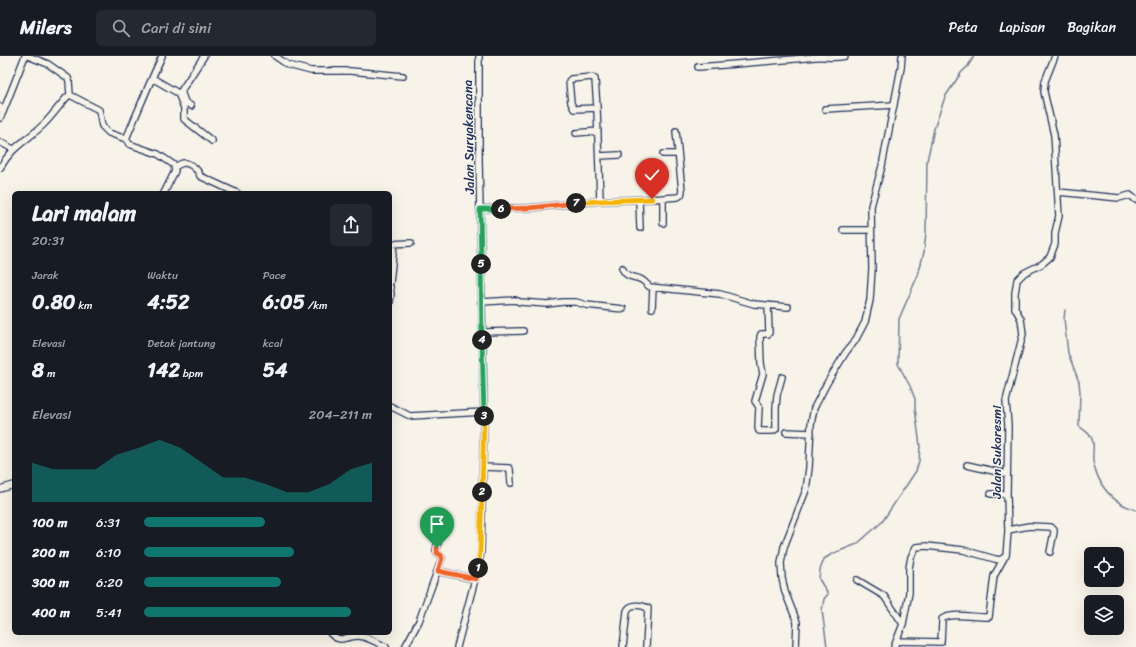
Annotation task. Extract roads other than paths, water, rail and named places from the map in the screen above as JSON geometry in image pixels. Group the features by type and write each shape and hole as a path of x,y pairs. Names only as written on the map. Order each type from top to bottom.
{"street":[{"path":"0,118 2,109 26,56 48,64 68,78 70,95"},
{"path":"126,139 162,56"},
{"path":"191,106 186,102 181,91 204,56"},
{"path":"275,56 288,65 311,71 350,70 403,76"},
{"name":"Jalan Suryakencana","path":"457,647 476,579 480,552 484,412 481,302 479,56"},
{"path":"698,67 819,57 835,58 845,56"},
{"path":"796,647 797,622 785,592 781,563 786,540 806,490 813,414 818,401 841,359 855,341 865,322 870,300 872,276 871,206 882,166 902,56"},
{"name":"Jalan Sukaresmi","path":"897,641 940,642 942,619 945,617 989,617 994,576 1006,556 1008,530 1008,425 1006,401 1023,340 1021,319 1015,308 1014,300 1016,284 1017,280 1024,273 1042,264 1050,257 1055,244 1055,233 1059,216 1054,135 1044,92 1045,82 1055,56"},
{"path":"152,78 178,93 184,108 184,118 212,141"},
{"path":"597,108 574,109 571,103 569,81 571,79 594,78 597,108 600,201"},
{"path":"70,95 99,110 102,126 109,133 126,139 129,144 158,154 172,163 175,167 174,175 165,191"},
{"path":"0,168 4,159 13,149 44,124 70,95"},
{"path":"825,109 894,105"},
{"path":"576,133 598,131"},
{"path":"480,209 529,208 600,201 674,198 681,195 682,191 676,131"},
{"path":"0,142 13,149"},
{"path":"663,154 678,154"},
{"path":"599,156 619,155"},
{"path":"175,167 182,163 188,163 200,173 200,176 233,191"},
{"path":"1058,192 1119,198 1128,195 1136,200"},
{"path":"663,199 663,223"},
{"path":"639,200 640,228"},
{"path":"843,230 872,230"},
{"path":"392,244 411,243"},
{"path":"622,268 627,275 645,281 648,286 653,288 720,294 754,304 788,307"},
{"path":"652,308 653,288"},
{"path":"481,302 515,300 547,304 570,302 623,309"},
{"path":"768,306 769,333 761,334 760,337 761,363 764,374 755,401 759,407 759,431 773,431 776,429 777,395 782,377"},
{"path":"482,332 523,331"},
{"path":"392,407 410,416 484,412"},
{"path":"786,432 811,433"},
{"path":"967,465 1007,474"},
{"path":"483,467 509,468 511,483"},
{"path":"0,490 12,486"},
{"path":"991,494 1007,494"},
{"path":"405,647 419,621 442,558 436,551 443,518"},
{"path":"1008,530 1029,526 1051,527 1054,532 1050,552"},
{"path":"894,647 903,624 909,593 909,568 911,557 916,547 926,546 949,548 963,550 1000,560 1004,558"},
{"path":"438,571 476,579"},
{"path":"857,580 884,596 903,624"},
{"path":"622,647 628,608 631,606 646,606 648,608 646,647"},
{"path":"332,635 339,640 360,636 386,647"}],"waterway":[{"path":"827,647 822,610 824,599 828,594 819,579 820,570 824,559 832,554 857,544 882,522 916,471 919,461 920,446 915,399 898,364 899,319 918,275 924,252 926,232 927,161 934,129 945,97 974,56"},
{"path":"1065,310 1064,319 1068,353 1079,382 1079,426 1088,433 1092,439 1093,461 1095,470 1102,485 1113,498 1127,507 1136,510"}]}
